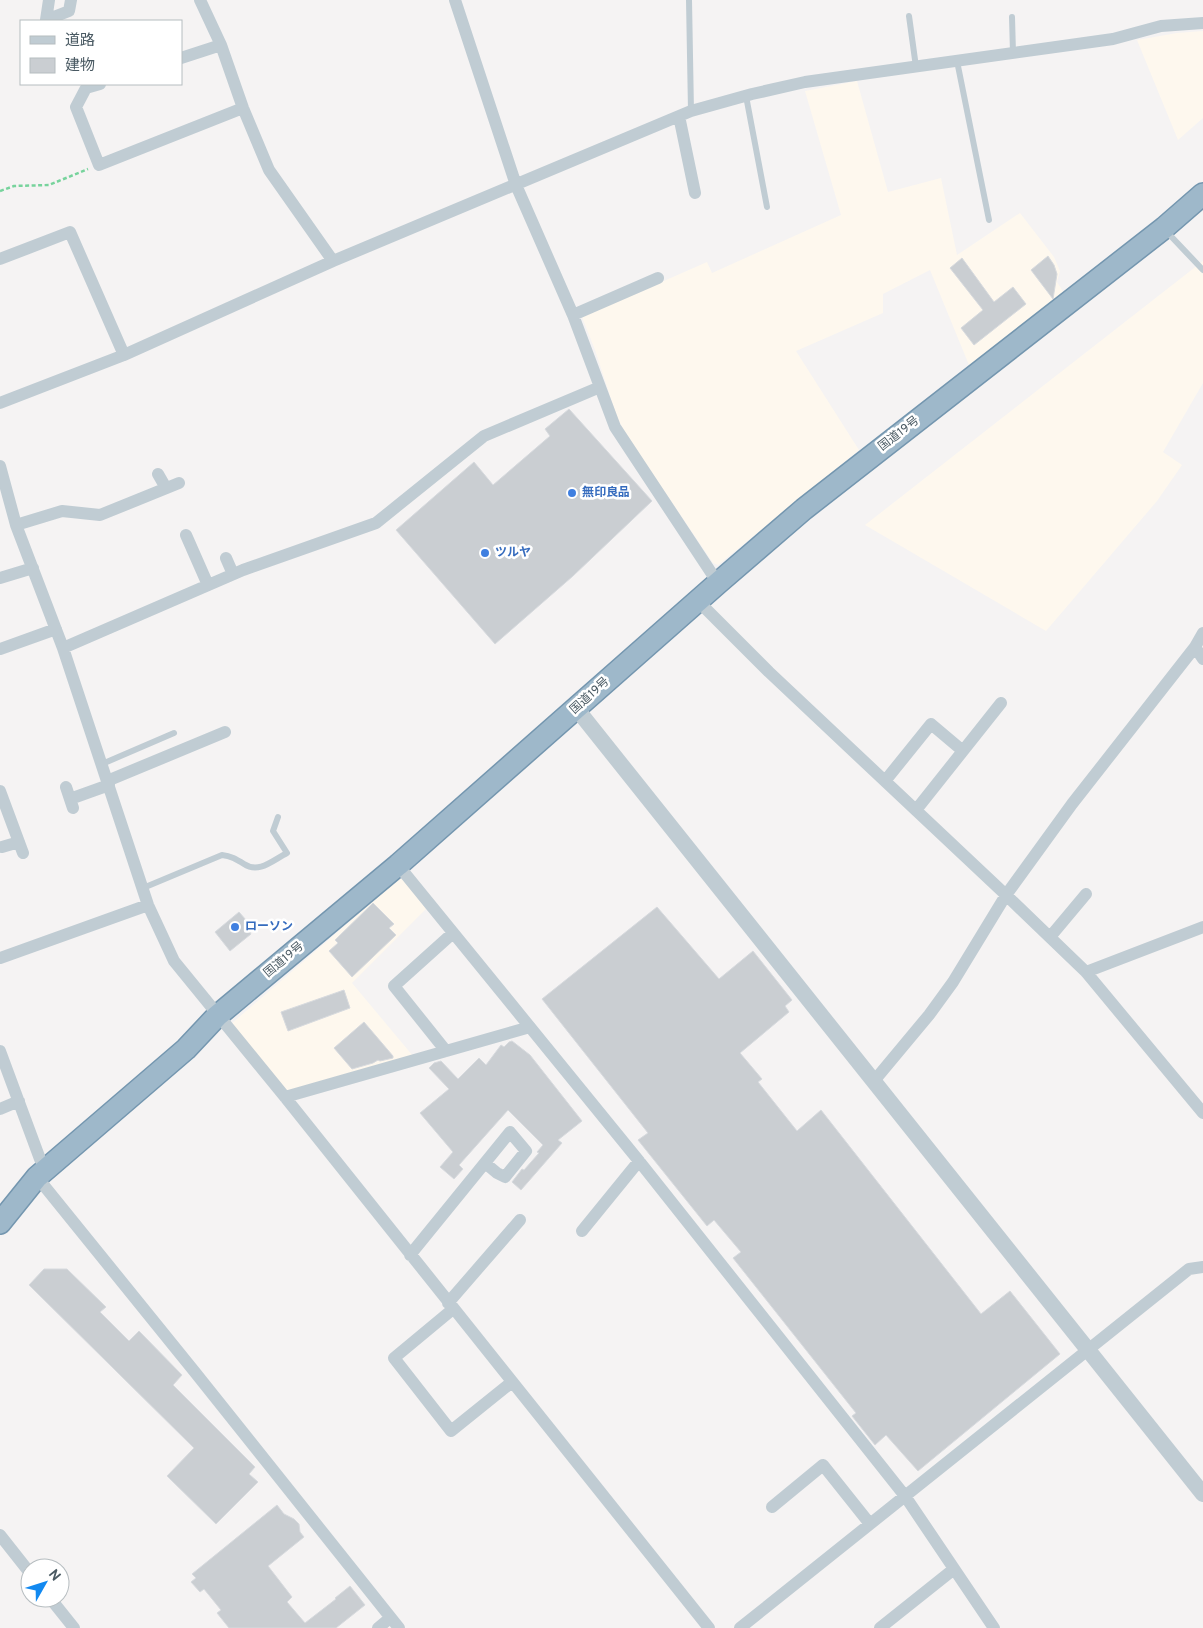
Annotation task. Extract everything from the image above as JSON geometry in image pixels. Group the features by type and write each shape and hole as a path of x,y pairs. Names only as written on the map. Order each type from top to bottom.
{"highway":[{"name":"国道19号","path":"0,1223 42,1173 186,1049 217,1016 398,865 804,509 1164,228 1203,194"}],"street":[{"path":"49,0 46,20 70,11 70,0"},
{"path":"200,0 221,45 243,108 269,170 333,261"},
{"path":"455,0 516,185 574,315 616,427 718,583"},
{"path":"0,403 124,355 333,261 691,111 805,82 1113,40 1161,26 1203,23"},
{"path":"182,58 221,45"},
{"path":"96,85 86,88 76,107 99,165 243,108"},
{"path":"679,116 695,193"},
{"path":"0,260 70,232 124,355"},
{"path":"574,315 658,278"},
{"path":"64,648 233,574 376,523 484,436 600,387"},
{"path":"0,466 16,525 64,648 148,905 174,962 709,1628"},
{"path":"158,474 166,488"},
{"path":"16,525 62,511 100,515 179,483"},
{"path":"186,535 208,585"},
{"path":"226,558 233,574"},
{"path":"0,578 33,568"},
{"path":"698,601 769,672 1086,972 1203,1113"},
{"path":"0,649 56,629"},
{"path":"874,1081 953,982 1006,895 1072,804 1195,647 1203,633"},
{"path":"1195,647 1203,659"},
{"path":"916,810 1001,703"},
{"path":"576,708 1203,1494"},
{"path":"885,781 931,724 963,751"},
{"path":"70,798 225,732"},
{"path":"0,791 21,847 2,847"},
{"path":"398,865 639,1161 905,1496 994,1628"},
{"path":"1050,937 1086,894"},
{"path":"0,958 148,905"},
{"path":"1086,972 1203,927"},
{"path":"446,1051 394,986 453,933"},
{"path":"284,1097 530,1027"},
{"path":"0,1051 40,1159 42,1173 194,1371 399,1628"},
{"path":"0,1109 19,1101"},
{"path":"582,1231 639,1161"},
{"path":"410,1255 485,1163"},
{"path":"512,1382 451,1431 394,1358 451,1306 520,1220"},
{"path":"740,1628 1189,1270 1203,1267"},
{"path":"772,1507 822,1465 870,1524"},
{"path":"0,1535 20,1560"},
{"path":"880,1628 954,1569"},
{"path":"58,1608 74,1628"},
{"path":"378,1628 390,1618"}],"lane":[{"path":"689,0 691,111"},
{"path":"908,16 916,67"},
{"path":"1012,17 1013,54"},
{"path":"956,61 989,220"},
{"path":"746,96 767,207"},
{"path":"1164,228 1203,270"},
{"path":"102,764 174,733"},
{"path":"143,888 222,855 230,856 249,868 257,869 287,852 273,831 278,817"}],"path":[{"path":"0,191 14,186 49,185 99,165"}],"shaded area":[{"path":"1203,31 1203,118 1178,140 1137,40 1177,33"},
{"path":"857,81 888,192 941,178 957,255 1020,213 1054,257 1060,271 1057,282 1064,293 969,365 930,270 883,294 883,313 796,351 859,450 718,565 713,563 625,433 617,417 582,317 707,262 712,273 841,215 805,91"},
{"path":"1203,261 1203,383 1163,452 1182,465 1157,501 1046,631 865,525"},
{"path":"399,879 403,879 426,909 352,983 413,1056 293,1091 285,1090 231,1024"}],"building":[{"path":"1048,256 1057,274 1053,299 1031,270"},
{"path":"962,258 994,302 1013,287 1026,304 974,345 961,328 983,310 950,268"},
{"path":"569,409 652,501 573,576 495,644 396,530 474,462 493,485 550,436 545,429"},
{"path":"373,903 394,924 389,928 396,935 352,977 329,951 338,943 335,940"},
{"path":"657,907 719,979 753,951 792,1000 785,1006 789,1012 740,1053 762,1079 758,1082 797,1131 821,1110 981,1314 1010,1291 1060,1354 918,1471 886,1435 875,1445 852,1416 856,1413 733,1258 741,1252 714,1220 707,1226 638,1140 648,1133 542,999"},
{"path":"239,912 253,928 249,931 251,934 230,951 215,932"},
{"path":"344,990 350,1008 288,1031 281,1012"},
{"path":"364,1022 393,1058 378,1060 352,1069 334,1048"},
{"path":"512,1041 530,1055 582,1121 558,1140 562,1143 521,1190 512,1182 522,1169 524,1170 539,1153 537,1152 543,1145 508,1110 459,1165 463,1169 454,1179 440,1167 453,1152 420,1113 449,1089 429,1068 434,1063 441,1061 458,1079 479,1058 486,1065 501,1045 504,1047"},
{"path":"44,1269 67,1269 106,1307 100,1312 129,1341 139,1331 182,1375 173,1385 255,1467 249,1474 258,1482 216,1524 167,1476 194,1448 29,1285"},
{"path":"277,1505 284,1514 299,1524 300,1532 304,1537 268,1566 292,1597 287,1602 305,1623 350,1586 365,1605 336,1628 229,1628 217,1613 221,1610 204,1589 200,1592 191,1582 196,1578 192,1574"}],"place":[{"name":"無印良品","path":"572,493"},
{"name":"ツルヤ","path":"485,553"},
{"name":"ローソン","path":"235,927"}]}
